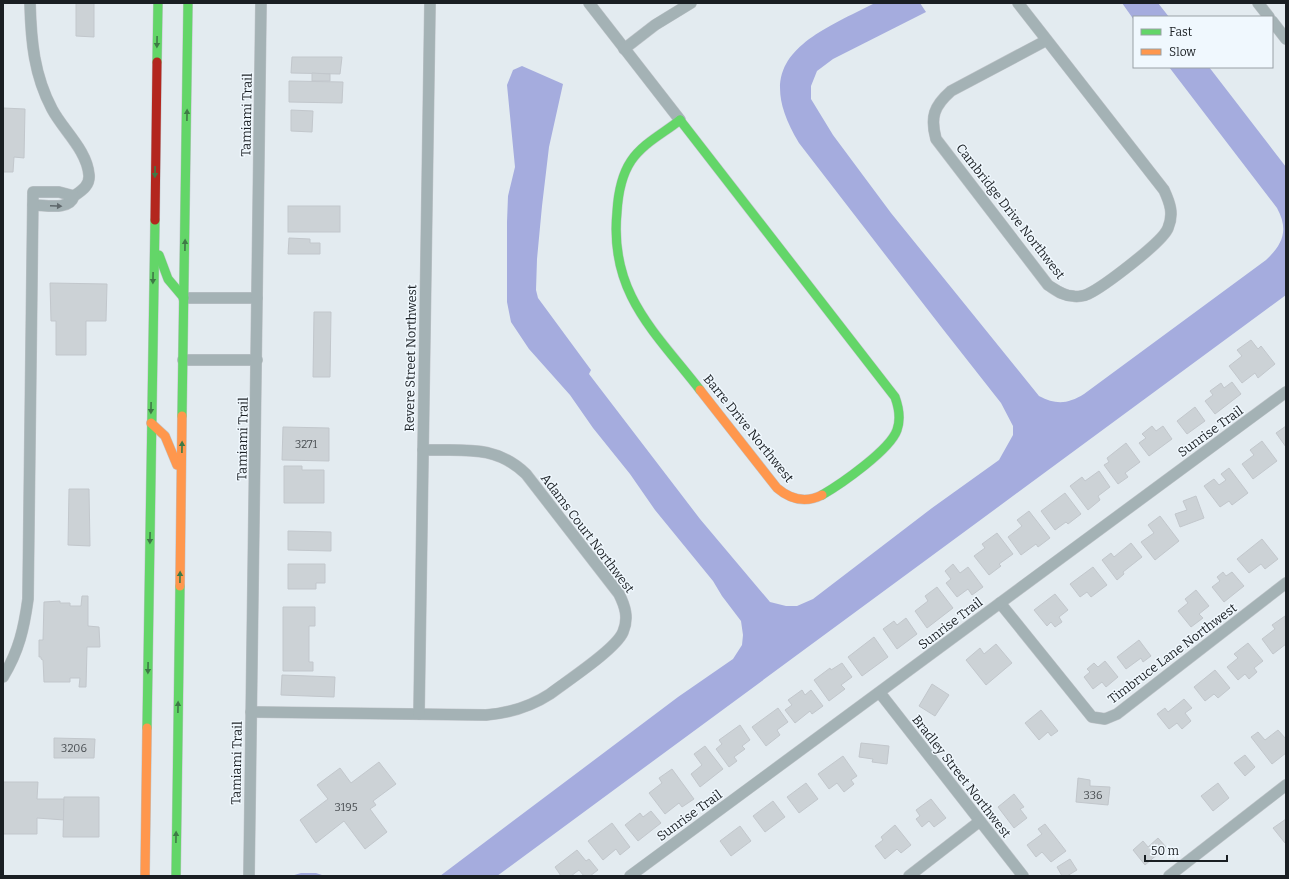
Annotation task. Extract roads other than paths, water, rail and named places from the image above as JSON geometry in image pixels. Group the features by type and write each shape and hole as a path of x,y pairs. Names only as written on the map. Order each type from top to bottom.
{"main road":[{"path":"145,876 158,3"},
{"path":"176,876 188,3"},
{"name":"Barre Drive Northwest","path":"680,120 895,397 900,410 900,424 895,436 886,446 827,492 815,498 801,500 788,496 777,488 638,310 625,286 621,273 617,245 619,184 631,160 680,120"},
{"path":"154,239 166,278 173,288 184,298"},
{"path":"151,423 161,430 170,443 182,479"}],"street":[{"path":"30,3 33,58 38,76 52,110 80,152 89,176 88,182 83,190 74,196 72,201 64,206 32,205"},
{"name":"Tamiami Trail","path":"249,876 261,3"},
{"name":"Revere Street Northwest","path":"419,714 430,3"},
{"name":"Barre Drive Northwest","path":"589,3 680,120"},
{"path":"624,48 655,25 691,3"},
{"name":"Cambridge Drive Northwest","path":"1018,3 1047,40 1164,190 1170,202 1172,216 1168,229 1160,240 1098,288 1086,295 1072,296 1059,293 1048,285 936,139 932,125 934,111 941,100 951,91 1047,40"},
{"path":"1258,3 1268,16"},
{"path":"1273,22 1286,39"},
{"path":"3,677 21,638 28,599 33,192 59,192 74,196"},
{"path":"184,298 257,298"},
{"path":"184,360 257,360"},
{"name":"Sunrise Trail","path":"630,876 1286,392"},
{"name":"Adams Court Northwest","path":"251,712 486,715 513,712 550,694 615,644 623,633 626,619 625,605 619,594 526,474 516,464 491,452 423,450"},
{"name":"Timbruce Lane Northwest","path":"1000,604 1092,717 1105,719 1118,714 1286,583"},
{"name":"Bradley Street Northwest","path":"880,692 1022,876"},
{"path":"1169,876 1286,785"},
{"path":"909,876 980,821"}],"water":[{"path":"875,3 920,3 926,12 833,59 817,71 811,86 811,99 833,135 891,213 1039,396 1051,401 1062,402 1073,400 1084,394 1266,260 1277,248 1280,242 1283,223 1277,208 1170,68 1210,68 1286,167 1286,295 497,876 440,876 678,697 733,659 742,645 743,635 741,621 722,596 713,581 655,510 630,474 593,428 570,395 529,349 511,322 507,302 507,222 508,196 515,167 507,85 513,70 522,66 563,84 549,147 542,206 537,259 536,290 538,298 591,370 589,374 700,519 770,602 786,606 797,606 813,599 932,508 999,460 1013,435 1013,426 1001,403 799,143 785,114 780,90 783,70 793,54 809,40 828,27"},
{"path":"1122,3 1158,3 1168,16 1133,16 1133,19"},
{"path":"301,873 316,873 325,876 291,876"}]}
